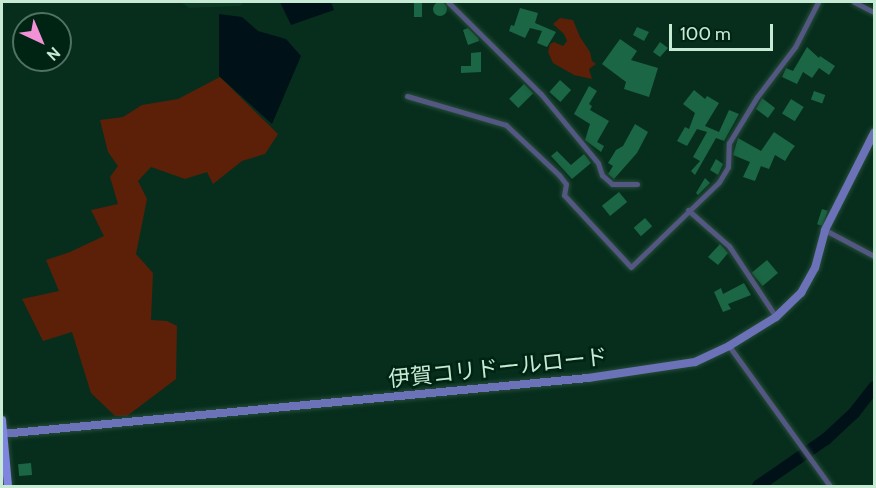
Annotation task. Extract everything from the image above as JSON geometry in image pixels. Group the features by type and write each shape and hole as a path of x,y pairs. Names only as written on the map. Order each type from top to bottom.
{"main road":[{"path":"2,420 8,486"}],"street":[{"path":"448,2 541,94 598,163 602,175 612,184 637,184"},
{"path":"407,96 506,124 559,175 566,184 564,195 631,267 719,182 728,167 729,143 757,97 795,47 818,2"},
{"path":"854,2 874,12"},
{"name":"伊賀コリドールロード","path":"2,434 588,378 683,365 729,346 776,317 793,303 814,268 825,230 874,133"},
{"path":"688,210 729,246 776,317"},
{"path":"825,230 874,256"},
{"path":"729,346 830,486"}],"shaded area":[{"path":"181,2 245,2 240,6 189,8"},
{"path":"280,2 331,2 334,10 291,25"},
{"path":"219,14 242,17 258,31 286,39 301,56 272,124 219,76"},
{"path":"560,18 573,20 590,52 592,61 596,64 589,69 592,79 574,75 553,63 548,52 550,44 554,42 563,46 567,41 564,34 553,24"},
{"path":"220,77 278,134 265,154 242,161 213,184 207,172 185,179 151,167 138,181 147,199 136,254 153,273 151,320 167,321 177,326 176,379 127,416 115,416 91,393 72,332 43,341 22,299 59,291 46,260 104,236 91,210 118,204 110,177 118,166 108,152 100,120 123,117 142,105 178,99"}],"building":[{"path":"414,2 422,2 422,17 414,17"},
{"path":"440,2 445,4 447,9 445,14 440,16 435,14 433,9 435,4"},
{"path":"520,8 538,13 535,23 556,32 547,47 537,43 542,31 530,28 525,38 509,31 511,25 514,26"},
{"path":"637,27 649,32 644,41 633,35"},
{"path":"468,28 479,41 468,45 463,30"},
{"path":"620,39 637,51 631,60 658,68 649,97 624,89 626,82 602,64"},
{"path":"660,42 668,48 660,57 653,52"},
{"path":"807,47 819,58 820,56 835,66 829,75 819,68 812,78 803,72 797,84 782,77 786,68 793,71"},
{"path":"481,52 481,72 461,73 461,66 471,66 471,53"},
{"path":"560,80 571,90 560,102 549,92"},
{"path":"524,84 533,93 518,108 509,99"},
{"path":"589,86 597,91 589,104 592,106 590,110 609,121 597,142 604,146 601,152 585,140 590,124 574,114"},
{"path":"694,90 705,99 707,96 719,103 705,126 719,132 729,110 739,114 724,141 716,138 695,175 691,171 700,161 693,157 707,132 697,129 687,146 677,141 685,127 689,129 695,113 683,104"},
{"path":"814,91 825,95 822,104 811,99"},
{"path":"762,98 775,108 768,118 756,109"},
{"path":"791,99 804,107 795,121 782,113"},
{"path":"635,124 648,132 637,153 614,179 608,174 613,166 608,163 616,150 623,146"},
{"path":"774,132 795,146 785,161 775,155 769,169 761,166 755,181 743,177 750,162 733,155 738,138 761,151"},
{"path":"557,151 571,165 584,154 591,163 572,179 551,156"},
{"path":"716,159 723,164 718,175 710,170"},
{"path":"705,178 710,183 698,195 696,193"},
{"path":"619,192 627,202 610,216 602,206"},
{"path":"822,209 828,211 823,226 817,224"},
{"path":"645,218 652,226 641,236 634,228"},
{"path":"720,244 728,253 718,265 708,257"},
{"path":"767,260 778,273 763,286 752,273"},
{"path":"744,283 751,295 728,304 731,309 723,312 714,292 721,288 723,294"},
{"path":"31,463 32,475 19,476 18,464"}],"waterway":[{"path":"758,486 826,439 854,413 874,387"}]}
